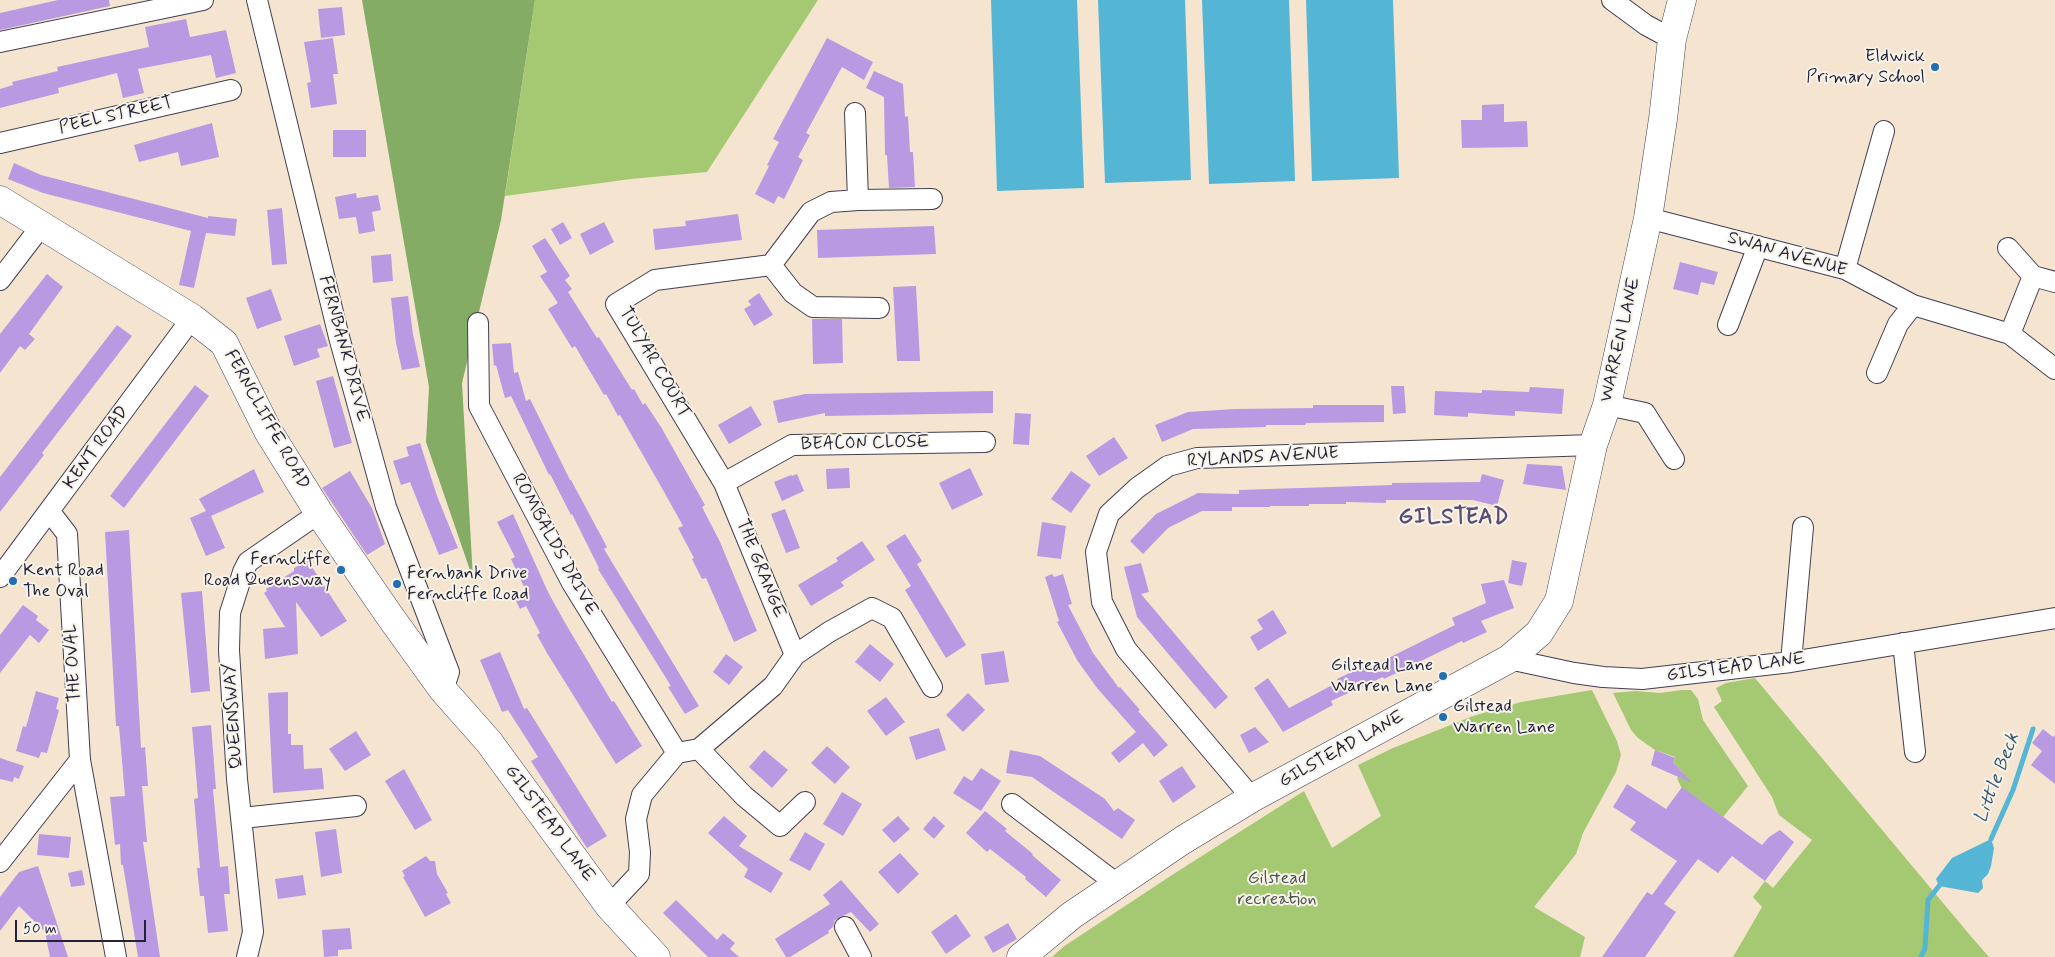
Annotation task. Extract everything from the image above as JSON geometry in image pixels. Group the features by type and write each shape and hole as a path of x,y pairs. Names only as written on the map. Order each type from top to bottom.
{"street":[{"path":"0,42 203,0"},
{"name":"FERNBANK DRIVE","path":"257,0 338,337 386,507 450,672 443,690"},
{"path":"1612,0 1646,25 1672,39"},
{"name":"WARREN LANE","path":"1509,659 1539,634 1559,601 1593,445 1607,405 1648,218 1663,119 1672,39 1682,0"},
{"name":"PEEL STREET","path":"0,143 231,90"},
{"path":"856,113 858,200"},
{"path":"1845,269 1884,131"},
{"path":"879,308 814,307 793,293 771,265 811,212 831,202 932,199"},
{"name":"FERNCLIFFE ROAD","path":"0,200 192,318 224,343 268,431 319,513 443,690"},
{"name":"SWAN AVENUE","path":"1648,218 1845,269 1913,305 2010,334 2055,368"},
{"path":"0,280 42,225"},
{"path":"1728,325 1758,246"},
{"path":"2008,248 2033,276 2055,282"},
{"name":"TULYAR COURT","path":"724,483 616,304 655,280 771,265"},
{"path":"2010,334 2033,276"},
{"path":"1877,373 1898,324 1913,305"},
{"name":"KENT ROAD","path":"0,577 192,318"},
{"name":"ROMBALDS DRIVE","path":"478,323 479,406 572,583 677,753"},
{"path":"1607,405 1645,413 1674,459"},
{"name":"BEACON CLOSE","path":"724,483 792,445 985,442"},
{"name":"RYLANDS AVENUE","path":"1252,798 1126,649 1102,602 1096,552 1109,514 1136,488 1168,466 1197,458 1593,445"},
{"name":"THE GRANGE","path":"724,483 795,654"},
{"name":"THE OVAL","path":"50,512 67,534 80,760 116,957"},
{"name":"QUEENSWAY","path":"247,957 253,932 238,779 229,650 230,613 248,562 319,513"},
{"path":"1790,662 1803,527"},
{"path":"609,906 639,874 640,852 636,819 642,795 677,753 699,748 773,686 795,654 872,608 892,618 932,687"},
{"name":"GILSTEAD LANE","path":"1021,957 1072,915 1183,840 1252,798 1509,659 1603,677 1642,679 1790,662 2055,618"},
{"path":"1903,643 1915,752"},
{"name":"GILSTEAD LANE","path":"443,690 489,742 609,906 656,957"},
{"path":"699,748 744,796 780,826 805,802"},
{"path":"0,862 80,760"},
{"path":"1012,804 1117,884"},
{"path":"242,818 356,806"},
{"path":"845,927 861,957"}],"green space":[{"path":"362,0 535,0 501,220 462,383 473,579 426,442 429,387"},
{"path":"535,0 818,0 707,172 631,179 505,196"},
{"path":"1755,678 1989,957 1733,957 1762,907 1753,897 1765,881 1773,888 1812,840 1779,815 1772,797 1714,707 1722,701 1716,688 1726,683"},
{"name":"Gilstead recreation","path":"1592,690 1617,741 1621,755 1616,772 1583,833 1576,854 1534,907 1585,937 1580,957 1052,957 1063,947 1172,875 1304,791 1332,848 1381,816 1358,765 1393,748 1473,716 1521,702"},
{"path":"1691,690 1698,699 1703,720 1748,786 1723,817 1681,787 1677,778 1683,773 1673,762 1675,757 1655,750 1638,738 1631,730 1613,693 1636,691 1660,693"}],"water":[{"path":"991,0 1077,0 1084,188 997,191"},
{"path":"1098,0 1185,0 1191,180 1105,183"},
{"path":"1202,0 1289,0 1295,181 1209,184"},
{"path":"1306,0 1393,0 1399,178 1312,181"},
{"path":"1991,839 1994,848 1991,866 1988,874 1982,880 1983,888 1978,893 1939,886 1936,879 1952,858"}],"building":[{"path":"58,0 109,0 110,6 0,30 0,13"},
{"path":"342,7 345,35 321,38 318,9"},
{"path":"186,19 190,37 226,30 236,73 216,78 211,55 138,69 144,93 123,98 117,73 58,88 59,93 0,108 0,89 13,85 12,82 58,71 57,67 149,47 145,27"},
{"path":"333,38 338,74 333,74 337,104 311,108 307,83 311,82 304,42"},
{"path":"827,38 873,62 864,80 842,67 806,133 810,135 798,157 803,160 792,183 784,199 778,196 774,204 755,194 779,142 773,139"},
{"path":"874,71 903,84 905,117 908,116 910,152 913,152 915,187 889,188 887,155 885,155 884,97 866,88"},
{"path":"1504,104 1504,122 1527,121 1528,147 1462,148 1461,120 1482,120 1482,105"},
{"path":"212,123 219,157 181,166 178,152 139,162 134,145"},
{"path":"333,130 366,130 366,157 333,157"},
{"path":"14,163 41,175 208,218 208,216 237,219 235,236 206,233 194,288 179,285 191,231 43,193 8,179"},
{"path":"356,193 357,198 378,195 381,210 372,212 375,231 359,234 356,217 339,219 335,197"},
{"path":"282,208 287,264 272,265 267,210"},
{"path":"738,214 742,240 655,250 653,229 686,226 685,221"},
{"path":"563,222 572,238 560,245 551,229"},
{"path":"604,222 614,242 590,255 580,234"},
{"path":"934,226 936,254 818,258 817,230"},
{"path":"545,238 570,276 565,280 572,289 568,292 632,390 634,389 643,405 645,403 661,427 705,505 702,507 720,542 757,631 734,642 706,578 702,579 692,559 694,558 678,528 683,526 663,490 620,415 618,416 575,346 572,348 548,309 558,303 540,276 547,272 532,246"},
{"path":"391,254 393,281 373,283 371,256"},
{"path":"1680,262 1718,272 1714,285 1701,282 1698,295 1673,289"},
{"path":"47,274 63,287 29,334 35,339 25,350 20,346 0,373 0,334"},
{"path":"916,286 920,361 897,361 893,287"},
{"path":"271,289 282,320 257,329 246,298"},
{"path":"759,293 773,315 754,326 744,309 751,305 748,301"},
{"path":"408,296 420,367 402,370 396,343 391,298"},
{"path":"812,319 842,319 843,363 813,364"},
{"path":"320,324 328,346 317,349 320,357 294,366 284,336"},
{"path":"117,325 132,336 42,453 44,455 0,512 0,477"},
{"path":"511,343 514,373 518,372 526,401 530,399 570,480 607,547 604,549 699,706 685,714 668,687 671,686 598,569 572,514 549,475 511,396 505,398 496,365 494,366 492,344"},
{"path":"333,376 352,443 334,448 316,381"},
{"path":"195,385 209,396 124,508 110,496"},
{"path":"1391,386 1404,386 1406,413 1393,414"},
{"path":"1530,387 1564,389 1562,414 1515,411 1515,416 1468,413 1468,417 1434,415 1435,391 1529,392"},
{"path":"993,391 993,413 825,416 825,413 778,423 773,401 805,394"},
{"path":"1313,405 1384,405 1384,422 1306,423 1305,425 1193,429 1162,442 1155,425 1188,412 1313,408"},
{"path":"751,406 762,425 729,444 718,425"},
{"path":"1015,413 1031,414 1029,445 1013,444"},
{"path":"1114,437 1128,458 1099,476 1086,456"},
{"path":"420,443 437,496 458,548 439,555 410,482 401,485 393,461 409,456 406,447"},
{"path":"1527,464 1562,466 1566,490 1523,484"},
{"path":"849,468 850,488 827,489 826,469"},
{"path":"970,468 983,495 952,510 939,483"},
{"path":"254,469 264,492 211,516 225,548 206,556 190,518 206,511 199,499"},
{"path":"350,471 372,508 385,544 367,555 322,488"},
{"path":"1071,471 1091,485 1071,513 1051,499"},
{"path":"797,474 804,491 782,501 774,482"},
{"path":"1482,474 1504,480 1497,506 1473,500 1386,500 1386,503 1346,502 1346,504 1309,504 1309,506 1232,507 1232,511 1202,511 1168,528 1143,554 1130,541 1156,514 1198,493 1239,494 1239,490 1392,485 1392,483 1480,482"},
{"path":"785,509 800,548 786,553 771,514"},
{"path":"513,514 548,592 564,621 612,702 614,701 642,746 616,764 547,653 537,635 540,633 526,606 520,609 514,597 526,591 511,559 515,557 497,522"},
{"path":"1042,522 1066,526 1061,559 1037,556"},
{"path":"129,530 141,748 145,747 148,786 142,786 147,842 143,842 160,957 138,957 123,865 121,865 120,844 115,845 110,797 125,796 119,726 116,726 105,532"},
{"path":"905,534 922,561 917,564 966,645 946,658 905,590 911,586 886,546"},
{"path":"862,541 875,560 841,582 844,586 811,606 798,585 838,561 836,558"},
{"path":"1512,560 1527,563 1522,586 1508,583"},
{"path":"308,561 347,621 321,637 296,602 298,654 265,659 263,629 285,627 264,593 267,591 266,589 294,571 294,568"},
{"path":"1141,563 1149,592 1141,594 1228,697 1215,709 1137,617 1124,567"},
{"path":"1052,574 1054,577 1063,574 1072,604 1068,605 1093,653 1119,688 1140,710 1138,711 1168,745 1154,757 1143,743 1119,763 1111,753 1136,732 1097,688 1077,660 1057,622 1059,621 1045,577"},
{"path":"1504,580 1514,608 1481,621 1487,632 1463,643 1462,641 1384,679 1383,677 1331,701 1333,705 1283,732 1254,688 1268,678 1289,708 1338,682 1337,679 1364,666 1366,669 1455,625 1452,618 1486,603 1481,584"},
{"path":"202,591 210,691 191,693 181,593"},
{"path":"23,605 38,616 36,620 49,630 39,643 30,635 0,673 0,635"},
{"path":"1273,610 1287,633 1258,651 1250,637 1263,629 1257,620"},
{"path":"870,644 894,664 880,682 855,662"},
{"path":"1004,651 1009,682 985,685 981,654"},
{"path":"500,652 524,709 527,708 607,836 587,848 531,761 538,757 508,710 502,712 480,660"},
{"path":"726,654 743,667 729,685 713,672"},
{"path":"36,691 59,698 56,709 59,710 47,753 41,752 39,758 16,751 23,726 26,727"},
{"path":"288,692 288,734 291,734 291,745 303,745 304,769 322,768 324,789 273,793 268,693"},
{"path":"968,693 985,710 963,732 946,715"},
{"path":"886,697 905,722 886,736 867,711"},
{"path":"211,725 216,789 213,789 220,867 228,866 230,894 224,894 228,931 208,933 204,896 200,896 197,868 200,868 194,799 198,798 192,727"},
{"path":"1255,727 1269,742 1249,753 1240,735"},
{"path":"939,728 946,750 916,760 909,737"},
{"path":"2043,729 2053,737 2055,735 2055,784 2031,765 2042,751 2032,743"},
{"path":"356,731 371,755 345,771 329,749"},
{"path":"827,746 850,767 835,784 811,763"},
{"path":"764,750 788,770 772,788 749,767"},
{"path":"1010,750 1040,756 1105,799 1114,811 1118,808 1135,820 1122,839 1032,777 1006,773"},
{"path":"1655,750 1675,758 1673,762 1692,783 1651,765"},
{"path":"0,758 24,766 19,779 14,777 13,782 0,779"},
{"path":"1182,766 1196,787 1173,803 1159,781"},
{"path":"981,768 1001,781 981,811 953,793 964,776 972,781"},
{"path":"404,769 432,820 415,830 385,781"},
{"path":"1627,784 1666,809 1682,787 1762,845 1769,837 1780,830 1794,842 1765,881 1732,856 1718,873 1698,859 1664,904 1676,912 1645,957 1602,957 1647,892 1652,895 1677,861 1630,830 1636,822 1613,807"},
{"path":"842,792 862,804 843,836 823,824"},
{"path":"985,811 1061,880 1046,897 1025,879 1026,877 990,849 987,852 966,833"},
{"path":"724,816 747,836 739,846 783,873 771,893 744,877 748,869 708,833"},
{"path":"898,816 910,829 894,843 882,830"},
{"path":"934,816 945,826 934,839 923,829"},
{"path":"336,829 342,873 321,877 315,832"},
{"path":"805,832 825,844 810,871 789,860"},
{"path":"39,834 71,837 69,858 37,855"},
{"path":"900,853 919,874 898,894 878,872"},
{"path":"426,856 430,861 435,861 437,874 448,893 446,894 451,903 425,917 403,877 405,876 402,871"},
{"path":"38,866 68,957 50,957 45,932 19,906 0,931 0,897 19,872"},
{"path":"82,870 85,885 71,887 68,873"},
{"path":"303,875 306,895 278,899 275,879"},
{"path":"841,880 879,924 870,932 851,912 835,920 833,927 828,931 829,933 790,957 786,957 775,939 830,904 823,895"},
{"path":"676,900 717,940 723,933 735,943 730,949 739,957 708,957 663,913"},
{"path":"956,914 971,936 946,954 931,932"},
{"path":"1008,923 1017,939 993,953 984,937"},
{"path":"350,928 352,949 338,950 338,956 324,957 322,930"}],"waterway":[{"name":"Little Beck","path":"1991,839 2013,790 2033,729"},
{"name":"Little Beck","path":"1921,957 1925,948 1928,900 1939,886"}],"place":[{"name":"Eldwick Primary School","path":"1935,67"},
{"name":"Ferncliffe Road Queensway","path":"341,570"},
{"name":"Kent Road The Oval","path":"13,581"},
{"name":"Fernbank Drive Ferncliffe Road","path":"397,584"},
{"name":"Gilstead Lane Warren Lane","path":"1443,676"},
{"name":"Gilstead Warren Lane","path":"1443,717"}],"district":[{"name":"GILSTEAD","path":"1454,518"}]}
